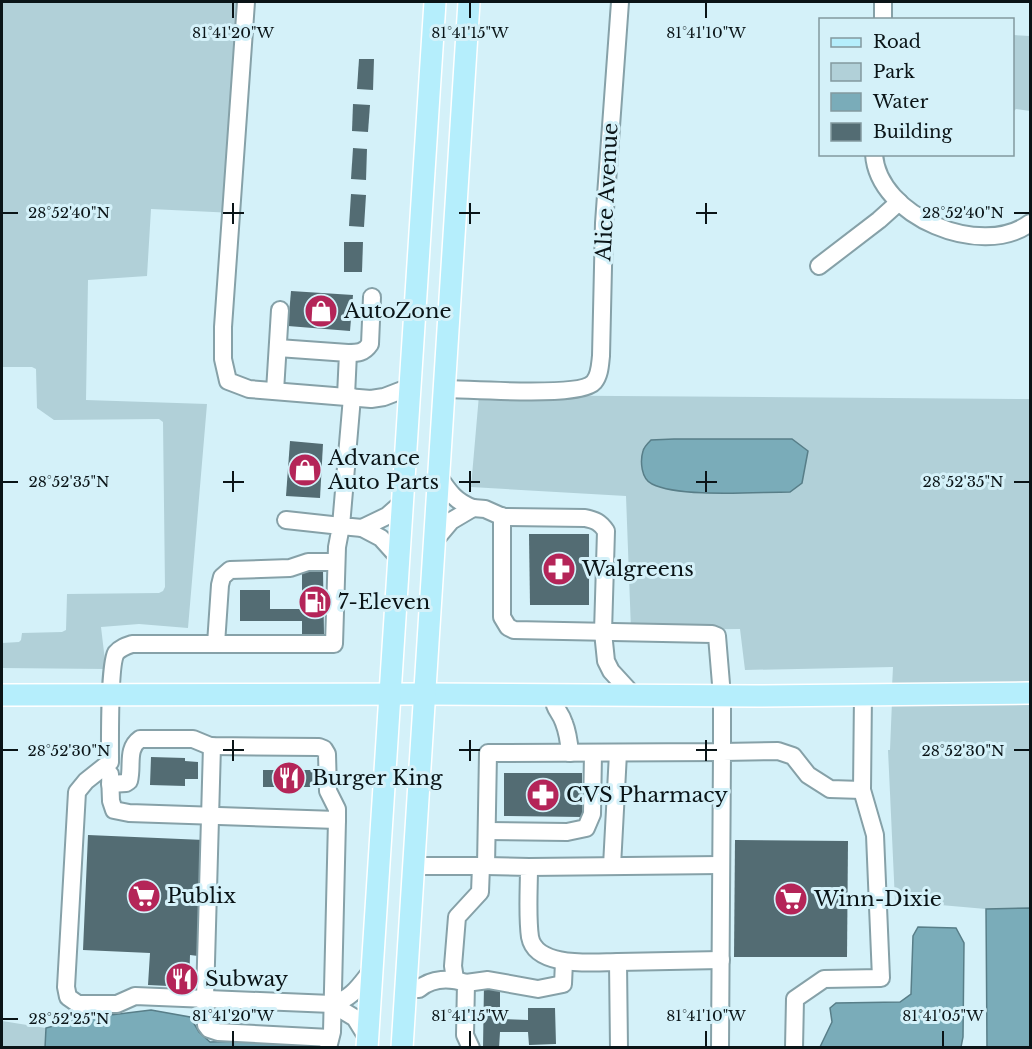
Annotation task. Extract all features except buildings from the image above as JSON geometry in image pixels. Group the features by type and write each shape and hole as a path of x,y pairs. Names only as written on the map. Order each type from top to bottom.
{"main road":[{"path":"368,1043 435,2"},
{"path":"402,1047 469,2"},
{"path":"410,387 431,400 442,423"},
{"path":"2,695 722,696 1030,693"}],"street":[{"path":"246,2 243,78 226,278 223,359 228,381 249,389 371,399 384,397 410,387"},
{"name":"Alice Avenue","path":"444,389 544,392 581,390 595,382 599,374 604,224 620,2"},
{"path":"883,2 884,18"},
{"path":"874,156 878,173 885,187 914,214 931,223 968,235 1008,235 1030,223"},
{"path":"819,266 899,202"},
{"path":"278,348 348,353 366,350 369,344 372,297"},
{"path":"275,391 280,310"},
{"path":"337,820 129,813 114,810 110,784 111,695 115,655 123,647 132,644 334,644 336,562 349,397 348,353"},
{"path":"439,477 452,496 473,508 485,508 502,516 585,518 602,524 606,531 603,632 606,661 611,671 633,695"},
{"path":"362,528 377,522 403,502"},
{"path":"435,540 451,521 473,508"},
{"path":"502,516 502,617 504,622 514,630 712,634 717,636 722,696 720,1047"},
{"path":"286,520 362,528 381,538 399,558"},
{"path":"216,644 220,585 222,577 230,570 290,568 308,562 336,562"},
{"path":"794,1047 795,999 824,979 881,978 875,835 862,790 863,694"},
{"path":"554,695 554,706 563,719 569,737 570,753"},
{"path":"110,784 129,781 131,754 134,743 140,739 193,738 212,746 319,747 324,749 327,754 328,791 337,808 329,1043 218,1032 209,1029 206,1025 212,746"},
{"path":"471,1047 465,1035 460,981 453,966 456,917 480,892 487,831 488,753 778,752 793,756 808,775 830,789 862,790"},
{"path":"487,831 567,832 586,828 592,814 593,753"},
{"path":"612,866 618,753"},
{"path":"110,762 86,781 77,792 66,987 68,997 78,1004 117,1004 135,996 332,1004 344,1001 358,990 372,970"},
{"path":"413,866 721,865"},
{"path":"529,867 530,939 540,952 564,962 721,960"},
{"path":"406,989 419,989 427,982 488,980 538,989 563,984 564,962"},
{"path":"618,962 619,1047"},
{"path":"332,1004 355,1018 368,1043"}],"green space":[{"path":"2,2 246,2 234,213 151,209 147,276 88,280 86,400 207,404 188,628 139,624 101,627 106,669 2,668 2,643 19,642 22,633 66,630 67,594 159,593 165,587 163,422 159,419 54,420 37,408 36,369 2,367"},
{"path":"1014,35 1030,36 1030,111 1016,109 1014,111"},
{"path":"479,395 1030,399 1030,686 892,687 893,667 745,670 740,629 631,630 626,496 471,487","holes":["792,439 790,492 681,492 651,440"]},
{"path":"1030,700 1030,908 986,909 895,901 888,750 890,750 892,701"},
{"path":"2,1021 46,1028 45,1047 2,1047"}],"water":[{"path":"792,439 808,451 802,483 790,492 699,493 665,488 648,482 642,469 646,445 651,440"},
{"path":"1030,908 1030,1047 987,1047 986,909"},
{"path":"918,927 956,928 964,943 961,1047 820,1047 832,1022 830,1008 836,1003 900,1002 911,994 913,936"},
{"path":"151,1010 190,1017 199,1032 210,1042 272,1040 293,1044 294,1047 45,1048 46,1028 78,1019"}],"place":[{"name":"AutoZone","path":"321,311"},
{"name":"Advance Auto Parts","path":"305,470"},
{"name":"Walgreens","path":"559,569"},
{"name":"7-Eleven","path":"315,602"},
{"name":"Burger King","path":"289,778"},
{"name":"CVS Pharmacy","path":"543,795"},
{"name":"Publix","path":"144,896"},
{"name":"Winn-Dixie","path":"791,899"},
{"name":"Subway","path":"182,979"}]}
